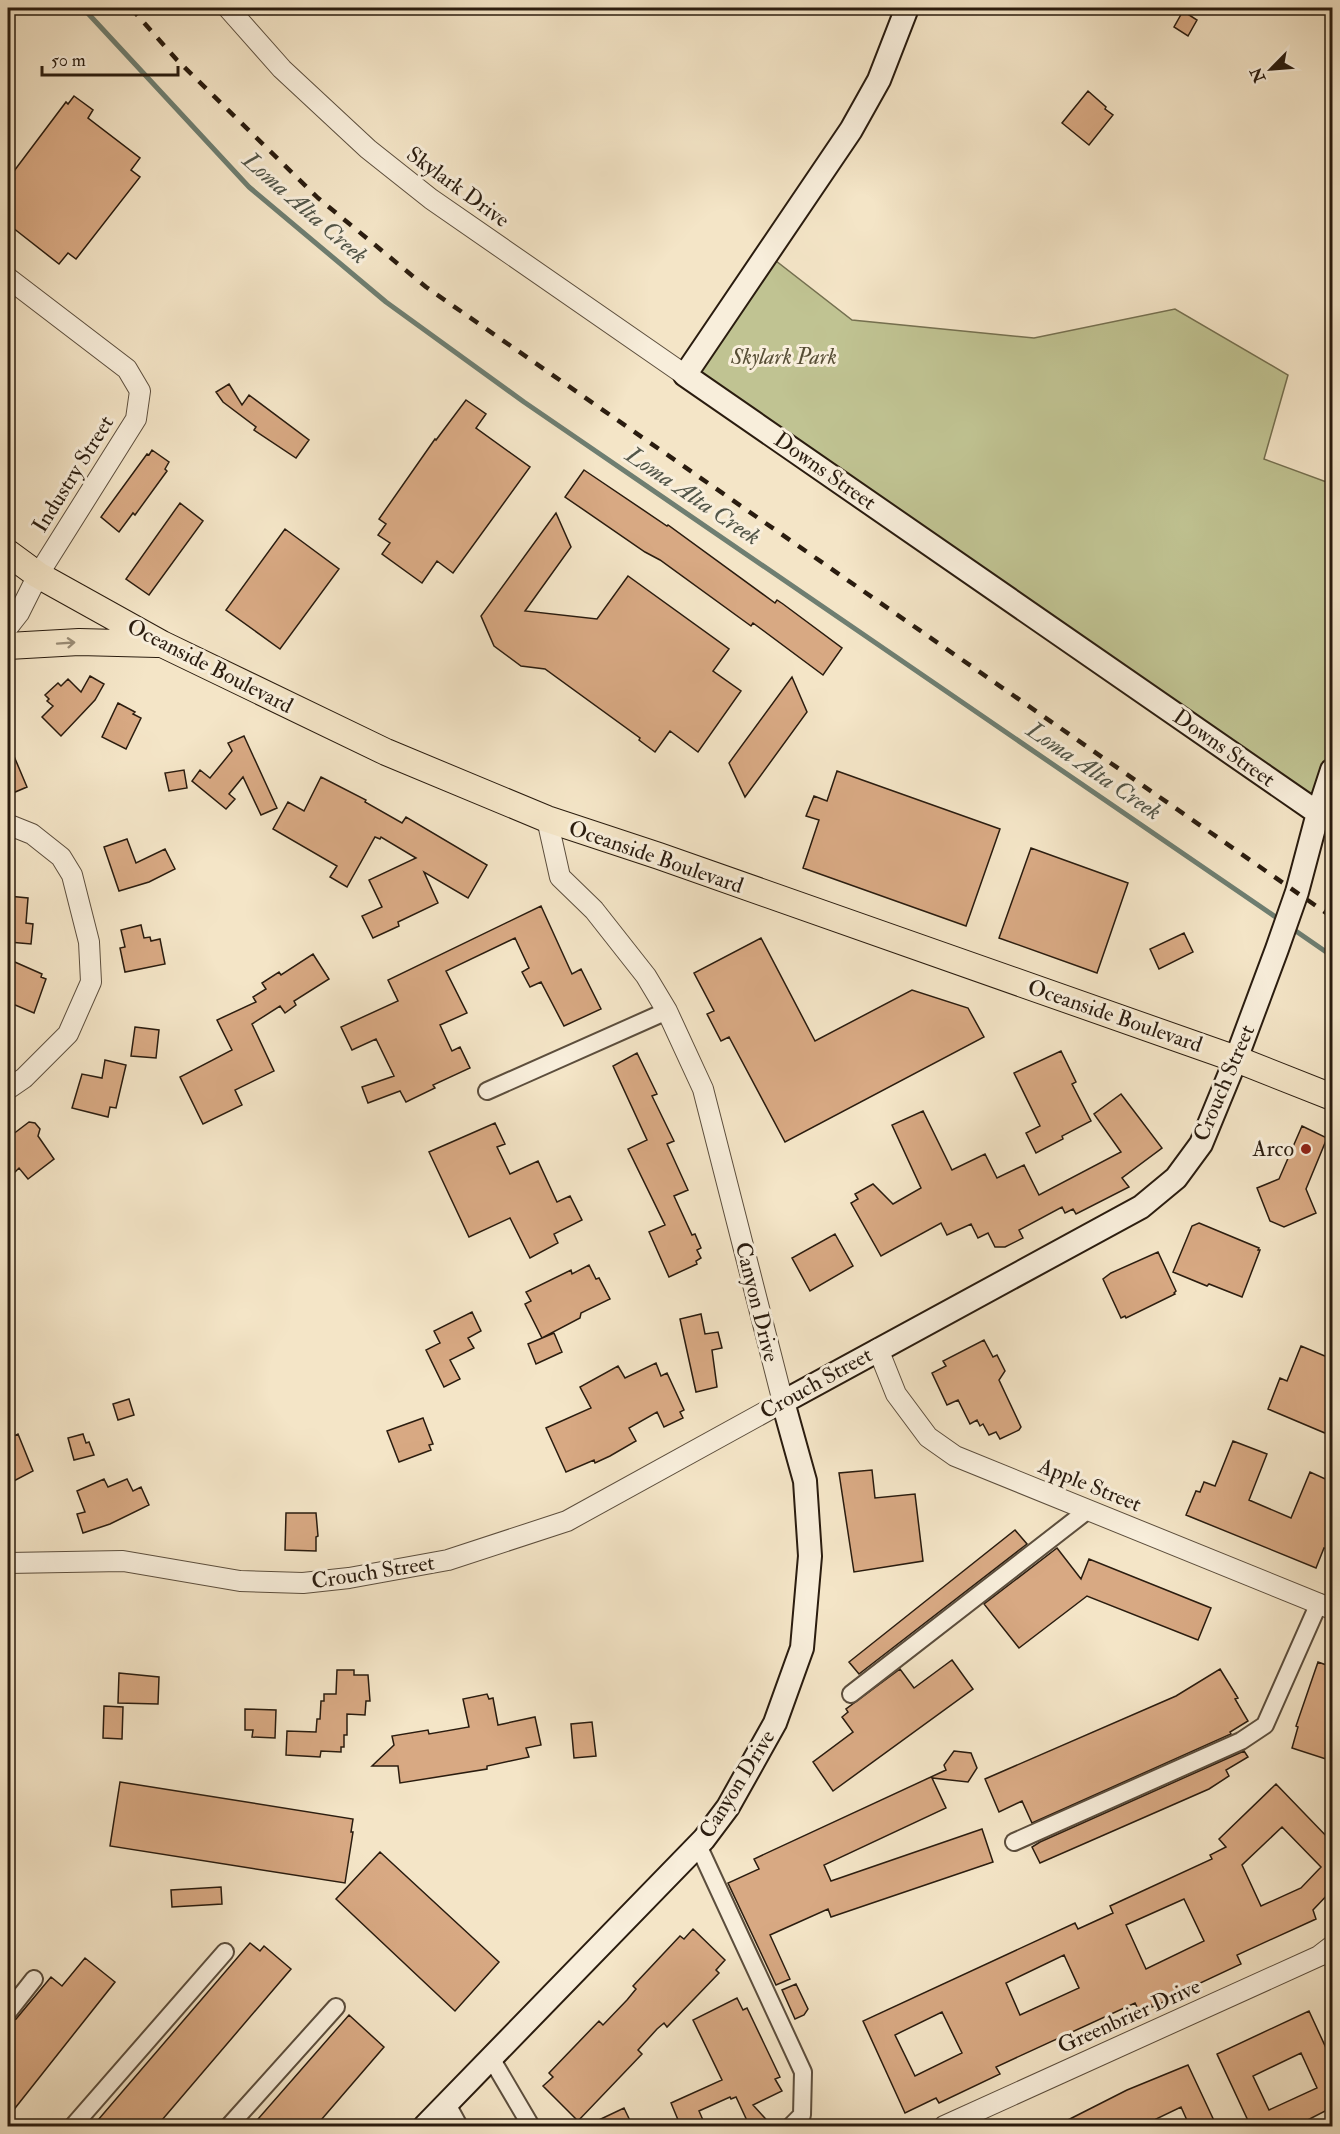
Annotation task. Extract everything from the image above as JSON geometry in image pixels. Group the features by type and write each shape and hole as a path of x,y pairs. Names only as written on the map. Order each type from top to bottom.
{"main road":[{"path":"685,375 852,130 879,80 907,8"},
{"name":"Downs Street","path":"685,375 1318,813"},
{"name":"Oceanside Boulevard","path":"8,553 38,575 162,644 386,752 547,819 669,859 1236,1059 1332,1097"},
{"path":"8,646 79,642 162,644"},
{"name":"Crouch Street","path":"783,1402 1141,1207 1176,1178 1201,1144 1236,1059 1290,912 1332,770"},
{"name":"Canyon Drive","path":"425,2127 698,1845 728,1807 775,1722 802,1648 810,1556 805,1481 783,1402"}],"street":[{"name":"Skylark Drive","path":"228,8 282,69 368,149 431,199 685,375"},
{"name":"Industry Street","path":"8,278 127,369 140,391 136,419 38,575 22,608 8,627"},
{"name":"Canyon Drive","path":"547,819 560,878 594,910 646,976 667,1011 703,1089 783,1402"},
{"path":"8,826 32,834 61,857 72,875 89,942 91,982 68,1034 24,1077 8,1089"},
{"path":"487,1091 667,1011"},
{"name":"Apple Street","path":"878,1349 896,1394 928,1437 955,1456 1326,1606"},
{"name":"Crouch Street","path":"8,1563 123,1561 240,1581 303,1583 349,1578 448,1560 567,1521 783,1402"},
{"path":"851,1694 1088,1510"},
{"path":"1014,1842 1241,1741 1265,1725 1326,1606"},
{"path":"698,1845 803,2072 802,2115 791,2127"},
{"name":"Greenbrier Drive","path":"944,2127 1319,1956 1332,1946"},
{"path":"73,2127 225,1952"},
{"path":"8,2012 34,1979"},
{"path":"229,2127 336,2007"},
{"path":"491,2058 531,2127"},
{"path":"447,2104 459,2127"}],"green space":[{"name":"Skylark Park","path":"767,254 852,320 1034,338 1175,309 1288,375 1264,459 1332,484 1332,770 1318,813 684,375"}],"building":[{"path":"1183,11 1197,20 1188,36 1174,27"},
{"path":"1088,91 1113,115 1089,145 1062,123"},
{"path":"74,96 93,110 88,118 140,158 131,170 140,177 76,259 68,253 59,264 8,224 8,179 66,102 68,104"},
{"path":"229,384 242,405 249,395 309,440 296,458 254,430 256,427 223,402 216,392"},
{"path":"466,400 486,414 476,428 530,467 453,573 437,561 422,583 382,554 390,543 378,535 386,524 379,519 435,439"},
{"path":"152,450 169,462 165,469 167,471 135,515 133,513 119,532 101,517"},
{"path":"584,470 668,525 775,603 777,600 783,604 842,648 823,675 753,623 751,626 660,560 565,497"},
{"path":"180,503 203,521 149,595 126,579"},
{"path":"556,513 571,547 525,611 597,619 628,576 729,649 713,671 741,691 698,752 670,731 655,752 639,740 640,738 545,669 521,666 494,646 481,616"},
{"path":"285,529 339,569 280,649 226,610"},
{"path":"90,676 104,684 95,700 61,736 42,717 53,706 47,701 49,699 45,695 58,683 61,686 68,679 81,692"},
{"path":"792,677 807,712 745,797 729,763"},
{"path":"118,703 141,718 126,749 102,737"},
{"path":"244,736 277,808 261,815 243,777 229,794 235,799 226,809 192,781 200,770 210,778 232,751 228,743"},
{"path":"8,742 27,787 8,795"},
{"path":"184,770 187,788 169,791 165,773"},
{"path":"837,771 1000,829 966,926 803,868 819,820 806,816 814,796 827,801"},
{"path":"321,777 366,800 365,802 402,823 406,817 487,865 468,898 424,872 438,903 398,922 399,926 373,938 362,916 382,907 369,880 416,858 381,837 380,839 375,837 347,887 330,877 337,866 273,829 288,802 304,811"},
{"path":"127,839 136,863 165,849 175,869 149,882 119,891 104,847"},
{"path":"1031,848 1128,883 1097,973 999,938"},
{"path":"8,896 28,898 26,923 33,924 31,944 9,942 11,926 8,925"},
{"path":"541,906 572,974 581,969 601,1009 564,1026 541,982 530,987 522,972 529,968 515,938 446,971 467,1013 440,1025 452,1051 460,1047 470,1068 433,1085 435,1088 406,1102 400,1091 368,1103 362,1087 394,1076 376,1039 352,1050 341,1027 398,1001 388,980"},
{"path":"141,925 144,938 150,937 151,941 160,939 165,964 125,972 120,948 125,947 121,930"},
{"path":"1184,933 1193,952 1159,969 1150,949"},
{"path":"761,938 815,1041 912,990 968,1008 984,1037 785,1142 729,1037 721,1041 707,1014 714,1011 694,973"},
{"path":"313,954 329,979 294,1001 296,1005 285,1013 280,1006 252,1024 274,1071 235,1090 242,1105 203,1124 180,1077 232,1050 217,1020 256,1002 253,997 266,989 262,983 279,972 281,975"},
{"path":"8,959 42,974 41,977 46,979 34,1013 8,1002"},
{"path":"135,1027 159,1030 156,1058 131,1056"},
{"path":"1061,1051 1076,1082 1072,1084 1091,1121 1036,1153 1026,1133 1040,1126 1014,1073"},
{"path":"637,1053 657,1094 652,1096 674,1141 667,1144 688,1190 674,1196 692,1235 695,1234 701,1248 697,1250 701,1258 696,1261 697,1264 669,1277 649,1232 665,1225 628,1149 647,1140 613,1066"},
{"path":"105,1060 126,1065 116,1108 110,1107 108,1117 72,1108 82,1074 102,1078"},
{"path":"1121,1094 1162,1148 1122,1178 1129,1187 1076,1214 1073,1209 1065,1213 1062,1207 1019,1230 1023,1238 1005,1247 995,1247 988,1233 978,1238 971,1224 947,1235 941,1223 881,1256 851,1203 858,1199 855,1194 873,1184 893,1204 921,1188 892,1125 923,1111 952,1170 985,1154 997,1178 1024,1165 1039,1195 1121,1152 1094,1114"},
{"path":"29,1122 35,1123 40,1129 38,1136 54,1159 28,1179 19,1168 8,1179 8,1138"},
{"path":"495,1123 505,1144 497,1147 510,1174 538,1161 557,1202 570,1196 582,1220 554,1234 558,1243 530,1258 510,1218 469,1237 429,1152"},
{"path":"1302,1126 1327,1138 1306,1189 1316,1213 1284,1227 1270,1221 1257,1188 1279,1179"},
{"path":"1199,1223 1259,1248 1242,1297 1173,1272 1192,1226"},
{"path":"835,1234 853,1266 810,1291 792,1258"},
{"path":"1158,1252 1176,1291 1175,1294 1126,1318 1125,1316 1121,1318 1103,1279 1111,1273"},
{"path":"589,1265 610,1299 581,1313 580,1318 542,1338 525,1304 531,1301 526,1292 571,1270 572,1274"},
{"path":"472,1312 481,1331 468,1338 474,1348 450,1360 460,1379 444,1387 426,1350 440,1343 434,1331"},
{"path":"701,1314 705,1334 718,1332 722,1348 712,1350 717,1387 696,1392 680,1319"},
{"path":"554,1333 562,1352 536,1364 528,1344"},
{"path":"984,1340 993,1357 997,1355 1005,1371 999,1380 1021,1427 1000,1439 996,1432 989,1435 983,1424 980,1426 977,1420 970,1424 958,1400 947,1405 932,1373 946,1366 943,1361"},
{"path":"1301,1346 1332,1359 1332,1436 1268,1409 1280,1378 1287,1381"},
{"path":"656,1363 661,1376 667,1373 684,1410 680,1412 683,1418 664,1427 657,1412 629,1428 636,1441 595,1463 594,1460 566,1472 546,1428 591,1408 580,1387 618,1366 625,1378"},
{"path":"129,1399 134,1415 118,1420 113,1404"},
{"path":"423,1418 433,1444 429,1445 431,1450 399,1462 387,1431"},
{"path":"18,1434 33,1471 8,1484 8,1439"},
{"path":"83,1434 94,1455 74,1460 68,1438"},
{"path":"1233,1441 1267,1454 1249,1500 1291,1518 1310,1472 1332,1482 1332,1551 1324,1548 1316,1568 1186,1515 1196,1491 1200,1492 1204,1482 1215,1486"},
{"path":"872,1470 875,1498 915,1494 923,1561 854,1572 839,1473"},
{"path":"104,1479 108,1487 127,1479 133,1491 141,1487 149,1505 110,1524 83,1533 77,1514 85,1512 77,1491"},
{"path":"286,1513 316,1513 318,1536 316,1537 316,1551 285,1550"},
{"path":"1015,1530 1027,1544 859,1674 849,1662"},
{"path":"1057,1548 1081,1579 1089,1559 1211,1608 1198,1640 1087,1596 1019,1648 984,1604"},
{"path":"952,1660 973,1689 833,1791 813,1762 853,1732 842,1717 848,1712 846,1709 900,1669 914,1688"},
{"path":"1318,1662 1332,1667 1332,1728 1328,1742 1332,1744 1332,1761 1292,1748 1298,1727 1296,1726"},
{"path":"1220,1669 1238,1698 1235,1699 1248,1721 1230,1732 1231,1734 1032,1823 1022,1801 999,1812 985,1779 1176,1696"},
{"path":"337,1670 354,1670 354,1675 368,1675 370,1701 366,1701 365,1715 347,1714 347,1735 344,1735 344,1747 341,1747 341,1752 321,1751 320,1757 286,1755 287,1731 316,1732 324,1694 336,1694"},
{"path":"119,1673 159,1677 158,1704 118,1703"},
{"path":"487,1694 489,1699 493,1698 498,1725 535,1717 541,1745 526,1748 529,1757 487,1766 487,1769 400,1783 398,1766 372,1766 394,1745 392,1736 428,1730 429,1734 469,1727 463,1699"},
{"path":"104,1706 123,1707 122,1739 103,1738"},
{"path":"245,1709 276,1710 275,1738 252,1737 253,1730 245,1730"},
{"path":"592,1722 596,1756 574,1758 571,1724"},
{"path":"954,1751 971,1753 977,1768 968,1782 932,1778 946,1808 824,1865 831,1881 982,1829 993,1862 831,1917 828,1909 770,1935 790,1979 776,1985 728,1883 759,1869 754,1859 946,1770 944,1765"},
{"path":"1244,1751 1248,1757 1226,1770 1229,1776 1209,1789 1040,1863 1032,1847 1040,1842"},
{"path":"120,1782 353,1819 345,1883 110,1846"},
{"path":"1276,1784 1332,1842 1332,1890 1313,1910 1316,1919 1237,1955 1241,1964 1181,1992 1182,1994 1139,2011 1135,2003 996,2067 1000,2074 939,2103 936,2098 905,2113 863,2021 1075,1923 1078,1929 1113,1913 1110,1906 1212,1859 1210,1855 1226,1847 1219,1839","holes":["1282,1827 1321,1867 1301,1888 1261,1906 1242,1865","1184,1899 1204,1941 1146,1969 1126,1925","1064,1955 1079,1988 1020,2015 1006,1983","942,2012 962,2053 915,2076 895,2035"]},
{"path":"380,1852 499,1962 455,2011 336,1899"},
{"path":"221,1887 222,1904 172,1907 171,1890"},
{"path":"693,1929 725,1960 716,1970 719,1973 667,2027 664,2023 657,2029 638,2050 642,2054 578,2121 543,2086 553,2077 549,2073 599,2021 603,2025 627,2000 636,1989 633,1986 680,1936 684,1939"},
{"path":"250,1943 260,1951 264,1946 291,1969 156,2127 92,2127"},
{"path":"85,1958 115,1982 8,2117 8,2022 16,2019 51,1977 62,1986"},
{"path":"796,1984 808,2009 804,2015 795,2019 782,1990"},
{"path":"737,1998 743,2010 747,2008 780,2077 775,2079 782,2091 753,2105 773,2127 750,2127 736,2097 731,2099 730,2097 699,2111 706,2127 681,2127 671,2103 722,2080 693,2020"},
{"path":"1309,2011 1332,2061 1332,2122 1327,2110 1294,2127 1251,2127 1217,2054","holes":["1301,2053 1317,2088 1269,2110 1253,2076"]},
{"path":"349,2015 384,2047 315,2127 251,2127"},
{"path":"1188,2065 1217,2127 1190,2127 1181,2107 1145,2127 1054,2127 1127,2090"},
{"path":"624,2108 633,2127 584,2127"}],"waterway":[{"name":"Loma Alta Creek","path":"83,8 249,187 386,302 524,402 1280,920"},
{"name":"Loma Alta Creek","path":"1290,927 1332,956"}],"railway":[{"path":"131,8 177,60 318,198 426,287 1332,917"}],"place":[{"name":"Arco","path":"1306,1149"}]}
